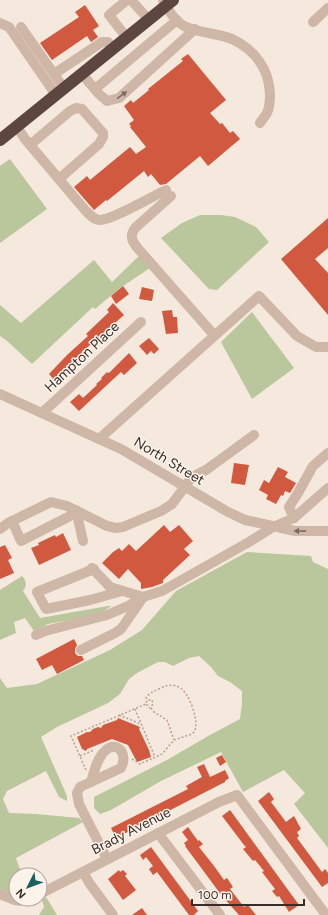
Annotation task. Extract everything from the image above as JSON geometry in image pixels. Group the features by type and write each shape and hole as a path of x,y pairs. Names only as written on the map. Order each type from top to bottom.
{"highway":[{"path":"0,140 149,20 167,2"}],"street":[{"path":"127,0 109,15 127,38"},
{"path":"131,0 149,20"},
{"path":"167,2 177,20 184,26 232,39 245,46 257,57 265,69 269,84 270,101 268,112 260,123"},
{"path":"313,22 328,8"},
{"path":"95,89 177,20"},
{"path":"0,23 8,27 60,92"},
{"path":"21,27 54,74 60,92"},
{"path":"81,56 86,71 95,89 107,101 120,98 195,29"},
{"path":"54,74 105,41 108,42 113,49"},
{"path":"30,145 70,111 76,108 82,109 103,133 103,137 99,144 58,179"},
{"path":"17,126 30,145 58,179 88,213 98,220 105,219 168,193 134,228 131,234 131,239 214,335"},
{"path":"98,439 214,335 260,296 297,336 316,347 328,347"},
{"name":"Hampton Place","path":"42,413 141,322"},
{"name":"North Street","path":"0,394 121,449 184,487 244,520 295,532 328,531"},
{"path":"0,529 12,521 52,502 67,506 107,526 116,528 123,527 161,511 172,504 192,477 206,470 254,435"},
{"path":"294,518 289,507 313,466 328,453"},
{"path":"36,635 107,615 128,606 143,597 168,588 273,527 294,518 328,488"},
{"path":"12,521 21,541 70,516 76,510"},
{"path":"76,510 83,541"},
{"path":"122,591 90,600 46,609 37,592 93,569 110,587 143,597"},
{"path":"81,650 115,634 121,629 143,597"},
{"path":"89,778 80,787 77,793 79,804 107,859"},
{"name":"Brady Avenue","path":"48,890 158,832 219,802 237,795 326,915"},
{"path":"158,832 220,915"},
{"path":"83,872 113,915"}],"path":[{"path":"130,753 132,759 140,764 162,754 174,740 192,734 196,731 197,726 195,715 186,694 181,688 175,685 169,685 158,689 147,696 146,704"},
{"path":"147,700 152,700 153,704 151,707"},
{"path":"146,704 147,707 151,707 154,712 167,720 174,740"},
{"path":"89,778 71,736 146,704"},
{"path":"134,709 155,757"},
{"path":"119,715 141,724"}],"green space":[{"path":"10,159 47,209 0,243 0,166"},
{"path":"200,215 235,217 256,227 269,242 217,290 209,289 161,238 182,223"},
{"path":"140,255 150,268 120,288 95,309 93,307 32,364 0,336 0,305 21,323 94,260 112,282"},
{"path":"252,312 294,368 252,399 221,342"},
{"path":"247,552 311,556 313,562 328,569 328,848 294,804 305,793 284,770 243,792 221,752 161,781 111,810 100,814 94,808 94,797 167,760 240,719 242,691 230,682 218,676 199,656 189,658 173,666 165,662 158,662 129,679 120,694 108,703 57,727 41,737 67,796 67,801 59,797 46,771 7,791 3,799 9,813 79,818 83,822 16,858 19,867 8,867 8,892 0,889 0,678 7,688 37,684 110,650 142,630 176,591"},
{"path":"22,576 26,584 23,591 40,618 111,606 100,614 48,624 34,631 25,618 14,622 16,633 0,640 0,590"},
{"path":"48,900 57,915 39,915 44,907 48,907"}],"building":[{"path":"85,5 99,26 93,30 98,37 91,42 87,36 52,60 40,43 79,17 75,12"},
{"path":"188,54 226,100 210,113 220,124 222,123 230,133 233,131 240,139 208,166 200,156 166,184 160,185 151,174 148,177 144,171 94,210 74,187 87,176 90,180 130,147 136,154 146,147 130,127 131,126 129,124 134,120 124,106 131,100 133,103 149,90 148,89 183,61 181,59"},
{"path":"328,218 328,248 315,259 328,273 328,315 281,259"},
{"path":"123,286 129,294 116,304 111,296"},
{"path":"142,287 154,290 152,301 139,299"},
{"path":"113,303 124,315 81,353 82,354 54,380 49,374 88,336 86,334 109,312 107,310"},
{"path":"172,310 173,317 177,317 178,333 166,334 162,311"},
{"path":"149,338 159,349 154,354 151,351 147,355 139,346"},
{"path":"129,353 137,363 124,375 121,372 79,411 70,402 79,394 83,398 97,385 96,384 107,372 110,372"},
{"path":"234,463 249,465 245,485 231,483"},
{"path":"278,467 288,472 285,477 296,483 290,493 285,491 283,496 281,495 276,504 266,499 268,495 259,490 264,480 269,483"},
{"path":"164,525 170,532 179,525 193,541 184,549 190,555 163,580 163,583 141,589 141,583 128,569 119,579 102,563 113,552 119,548 122,551 129,544 136,551"},
{"path":"63,533 71,550 39,565 31,548 55,535 56,537"},
{"path":"5,545 12,558 8,560 14,573 0,579 0,547"},
{"path":"74,639 77,645 75,653 78,656 82,656 84,660 57,674 52,665 42,670 36,659"},
{"path":"118,718 140,727 139,729 151,757 137,762 128,745 112,739 87,749 86,751 82,749 77,737 98,727 101,728 103,725 117,720"},
{"path":"222,755 226,762 220,766 216,758"},
{"path":"204,764 210,777 225,770 229,778 225,782 116,838 111,828 188,789 186,786 202,777 197,767"},
{"path":"269,792 274,799 271,802 286,822 294,816 301,829 297,832 299,836 297,838 322,872 325,869 328,873 328,883 322,887 258,801"},
{"path":"230,810 299,905 289,912 279,896 277,897 272,891 275,889 262,872 264,871 243,849 246,847 222,816"},
{"path":"188,827 198,841 199,840 203,844 199,847 224,880 227,878 233,887 230,889 244,907 248,905 256,915 239,915 222,896 185,846 184,843 188,840 182,832"},
{"path":"151,847 198,911 194,915 189,915 157,872 153,875 149,869 153,866 146,857 143,860 140,855"},
{"path":"119,870 120,872 123,870 127,874 125,876 136,890 123,900 108,879"},
{"path":"142,908 147,915 132,915"}]}
